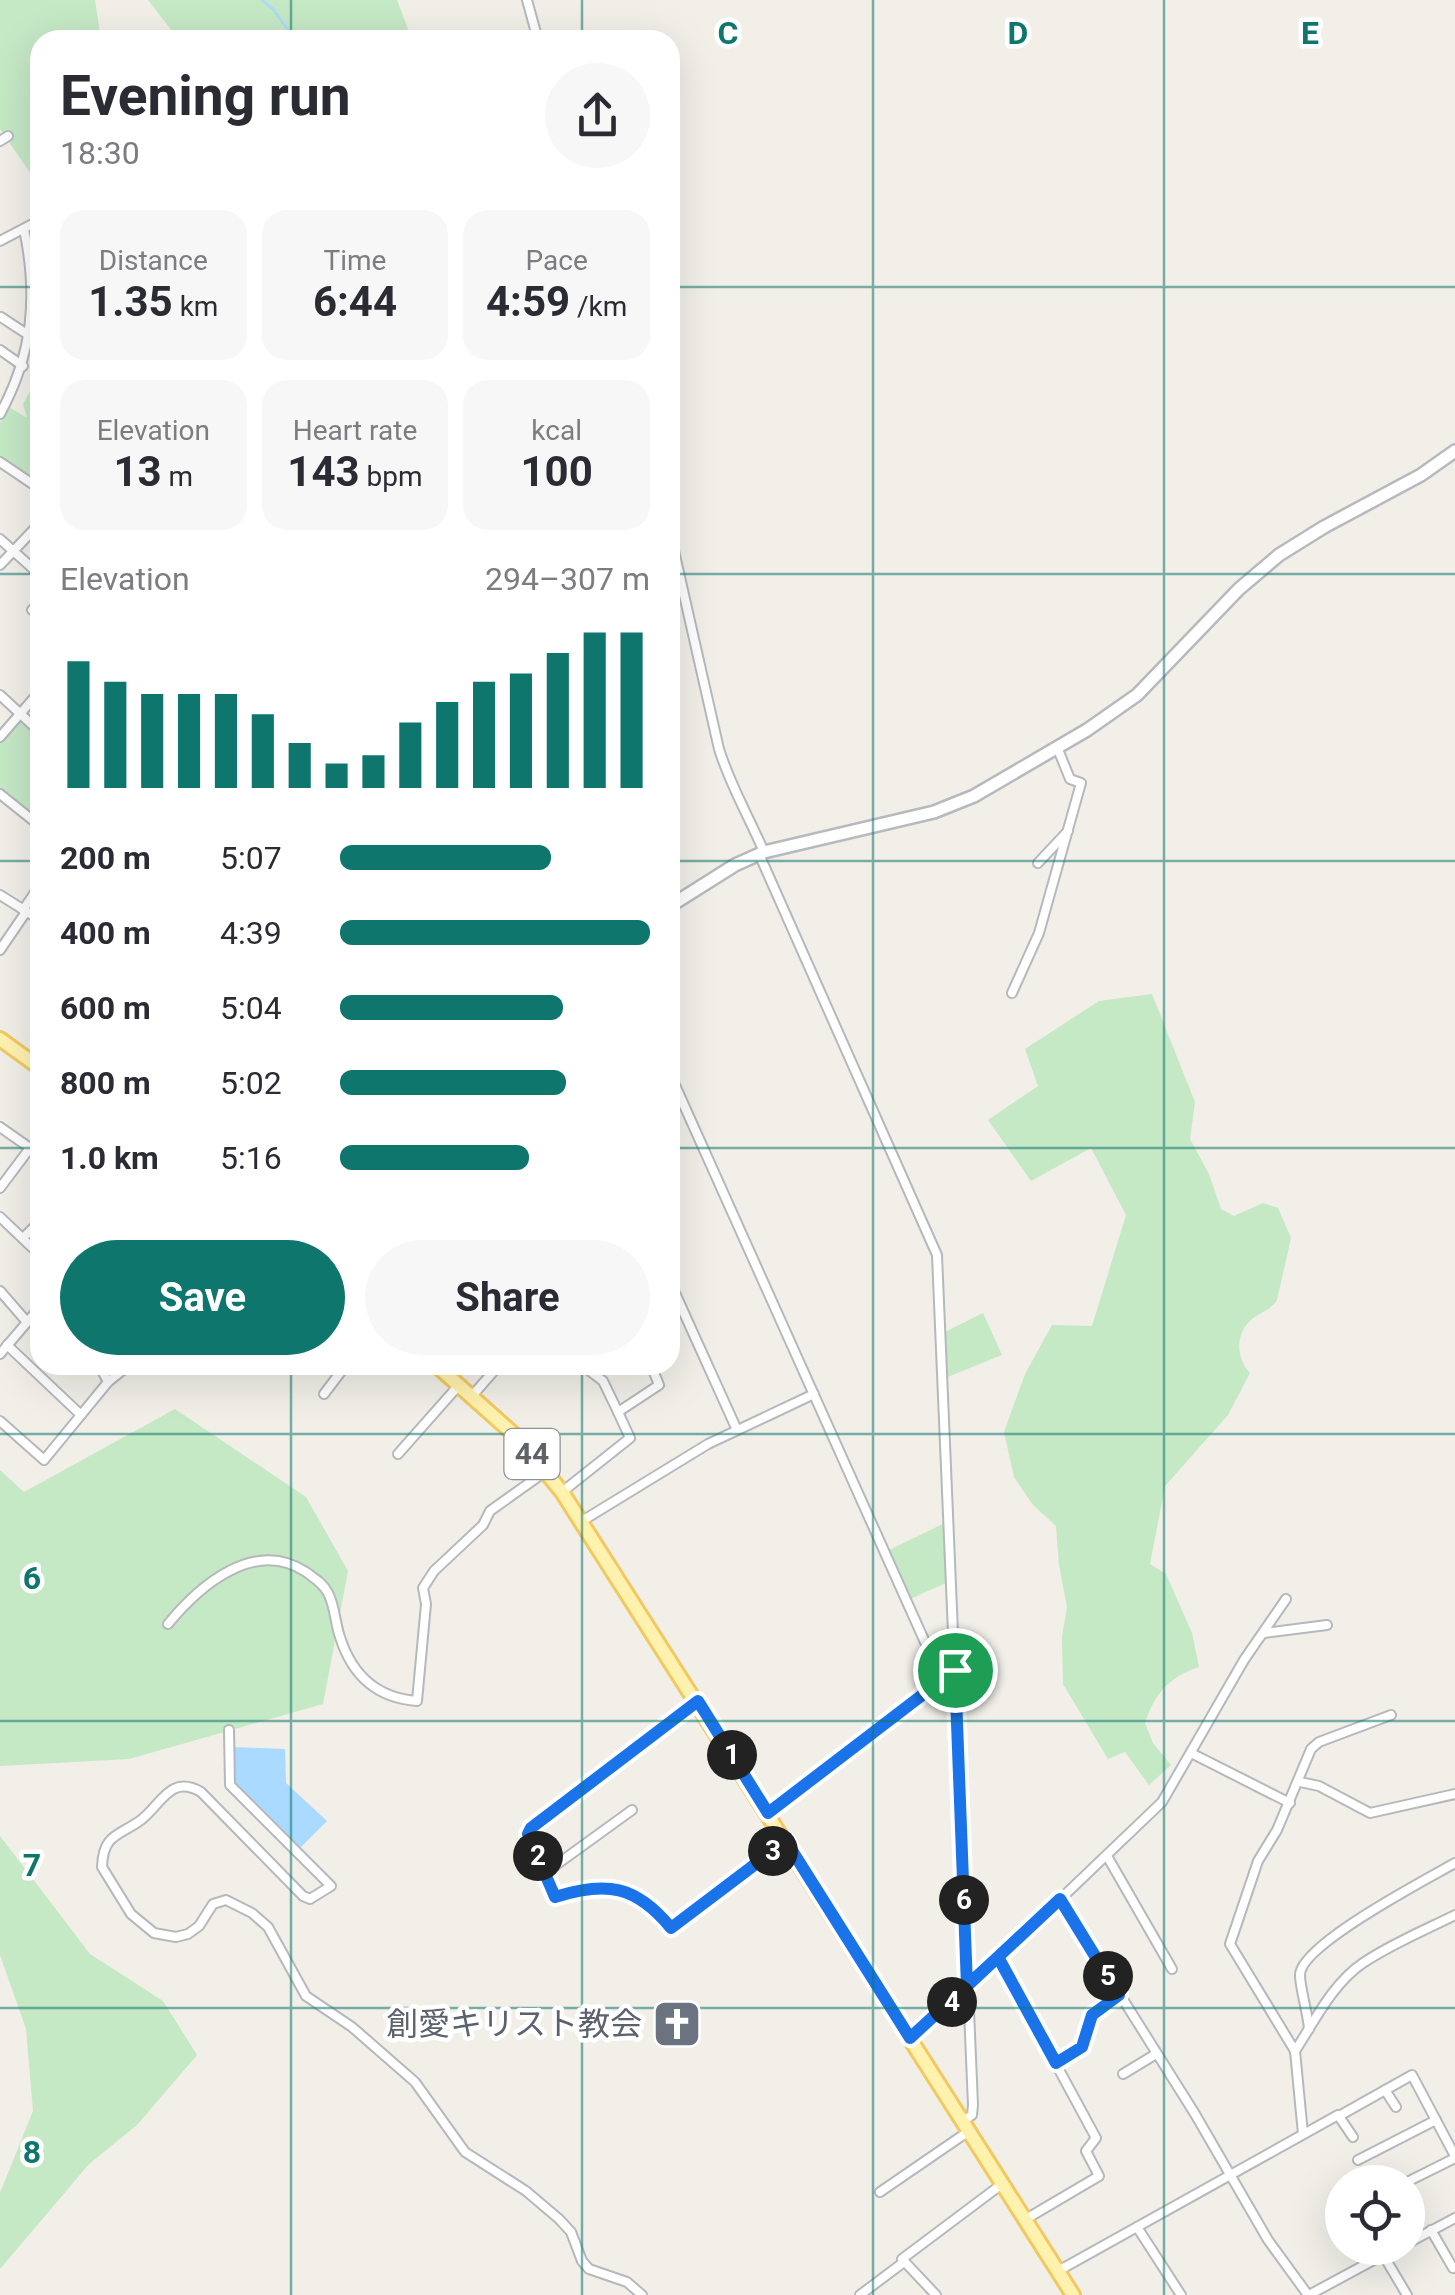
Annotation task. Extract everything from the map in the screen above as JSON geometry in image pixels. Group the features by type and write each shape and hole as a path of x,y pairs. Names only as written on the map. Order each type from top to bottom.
{"main road":[{"path":"680,900 762,853 946,808 974,796 1137,696 1228,600 1279,555 1421,475 1455,451"},
{"path":"0,1039 30,1061"},
{"name":"44","path":"448,1375 518,1438 582,1521 1073,2295"}],"street":[{"path":"527,0 535,30"},
{"path":"0,241 30,226"},
{"path":"24,229 30,271"},
{"path":"0,414 23,366 30,336 1,317"},
{"path":"0,350 23,366"},
{"path":"0,462 30,482"},
{"path":"0,565 30,533"},
{"path":"0,540 30,566"},
{"path":"680,578 728,776 742,800 938,1254 973,2106 966,2126 880,2192"},
{"path":"0,696 30,724"},
{"path":"0,737 30,702"},
{"path":"1012,992 1039,934 1081,783 1070,779 1057,747"},
{"path":"0,794 30,818"},
{"path":"1038,863 1068,831"},
{"path":"0,895 30,914"},
{"path":"0,950 30,902"},
{"path":"680,1096 942,1680"},
{"path":"0,1127 30,1148 0,1188"},
{"path":"0,1217 30,1243"},
{"path":"24,1236 30,1230"},
{"path":"0,1291 27,1322"},
{"path":"680,1304 737,1430"},
{"path":"0,1354 30,1319"},
{"path":"7,1345 30,1367"},
{"path":"39,1375 81,1415"},
{"path":"104,1375 108,1382"},
{"path":"0,1421 44,1460 117,1375"},
{"path":"324,1394 338,1375"},
{"path":"472,1396 490,1375"},
{"path":"562,1492 630,1438 603,1382 594,1375"},
{"path":"618,1412 659,1385 656,1375"},
{"path":"398,1454 459,1385"},
{"path":"582,1521 708,1444 814,1394"},
{"path":"168,1624 205,1586 242,1564 266,1560 295,1565 321,1583 330,1596 339,1636 360,1678 387,1696 417,1701 426,1604 423,1588 434,1570 472,1538 490,1511 546,1471"},
{"path":"910,2038 1162,1802 1244,1660 1286,1599"},
{"path":"1264,1633 1328,1625"},
{"path":"768,1813 955,1670"},
{"path":"698,1701 531,1828 528,1834 555,1897 593,1886 623,1891 653,1906 671,1928 786,1841"},
{"path":"1295,2051 1230,1944 1258,1862 1300,1782 1310,1750 1319,1742 1391,1715"},
{"path":"228,1730 230,1785 331,1886 310,1899 303,1896 200,1792 184,1786 163,1794 143,1818 113,1836 108,1844 102,1867 122,1902 148,1930 176,1937 194,1930 218,1902 233,1902 252,1912 268,1927 306,1996 352,2028 415,2082 464,2152 526,2191 558,2219 571,2232 589,2269 626,2282 642,2295"},
{"path":"1191,1753 1290,1803"},
{"path":"1300,1782 1319,1786 1370,1813 1455,1794"},
{"path":"545,1873 632,1810"},
{"path":"1106,1856 1172,1969"},
{"path":"1309,2029 1300,1975 1305,1960 1336,1932 1455,1863"},
{"path":"1060,1899 1268,2240 1307,2295 1361,2265"},
{"path":"1302,2134 1295,2051 1309,2029 1347,1976 1362,1963 1455,1915"},
{"path":"998,1957 1096,2138 1086,2151 1099,2176 1025,2220"},
{"path":"1056,2063 1082,2047 1092,2015 1119,1995"},
{"path":"1123,2074 1156,2054"},
{"path":"1058,2271 1412,2076 1455,2157 1425,2173"},
{"path":"1384,2090 1396,2108"},
{"path":"1339,2116 1353,2137"},
{"path":"1358,2160 1436,2120"},
{"path":"860,2295 1002,2184"},
{"path":"1425,2233 1455,2218"},
{"path":"1137,2228 1181,2295"},
{"path":"1431,2230 1453,2268"},
{"path":"904,2262 936,2295"},
{"path":"1389,2265 1406,2295"}],"green space":[{"path":"0,0 95,0 100,30 30,30 30,172 0,129"},
{"path":"148,0 397,0 408,30 171,30"},
{"path":"30,392 30,478 0,458 0,423 9,407 27,418 23,404"},
{"path":"20,722 30,730 30,816 0,792 0,741"},
{"path":"1152,994 1195,1102 1190,1139 1209,1174 1221,1209 1234,1216 1263,1203 1278,1208 1291,1238 1277,1300 1251,1320 1242,1333 1240,1354 1250,1373 1228,1415 1165,1486 1150,1564 1166,1574 1192,1633 1199,1667 1171,1681 1149,1712 1145,1723 1153,1743 1171,1765 1149,1785 1125,1752 1108,1759 1063,1684 1062,1637 1067,1607 1056,1526 1033,1505 1014,1477 1004,1432 1025,1374 1052,1325 1092,1326 1126,1215 1091,1148 1031,1181 988,1120 1038,1086 1025,1049 1099,1001"},
{"path":"983,1313 1002,1355 945,1378 943,1333"},
{"path":"175,1409 306,1497 348,1571 323,1704 129,1759 0,1766 0,1470 24,1492"},
{"path":"945,1523 948,1582 910,1599 889,1550"},
{"path":"0,1836 90,1954 163,2001 197,2055 137,2125 89,2164 0,2269 0,2193 33,2111 26,2029 0,1955"}],"water":[{"path":"233,1747 285,1749 286,1783 327,1821 299,1849 233,1785"}],"waterway":[{"path":"262,0 288,30"}],"place":[{"name":"創愛キリスト教会","path":"677,2024"}],"route":[{"path":"955,1670 768,1813 698,1701 531,1828 528,1834 555,1897 593,1886 623,1891 653,1906 671,1928 786,1841 910,2038 957,1998 998,1957 1056,2063 1082,2047 1092,2015 1119,1995 1060,1899 998,1957 967,1986 955,1670"}]}
